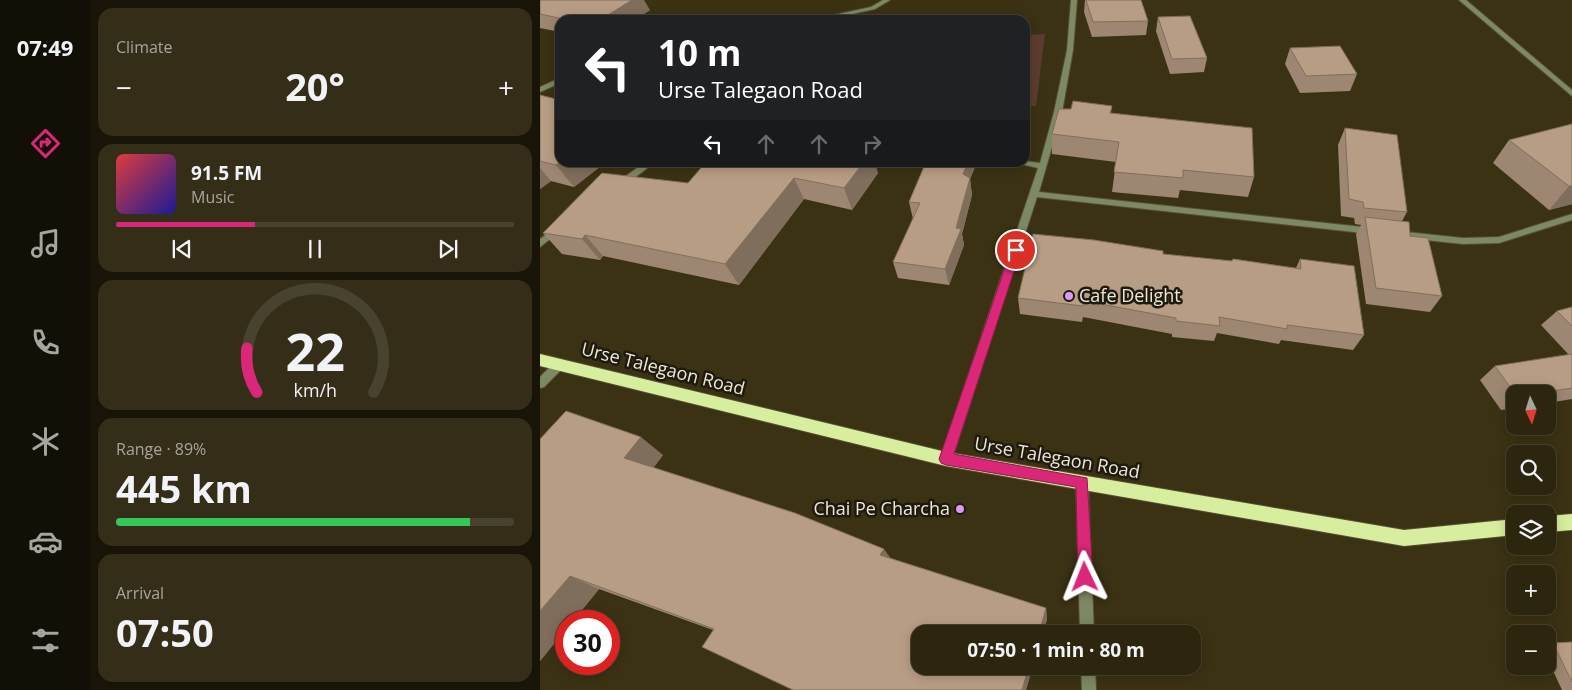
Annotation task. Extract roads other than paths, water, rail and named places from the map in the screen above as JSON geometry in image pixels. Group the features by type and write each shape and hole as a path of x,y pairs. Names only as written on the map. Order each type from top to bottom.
{"highway":[{"name":"Urse Talegaon Road","path":"540,360 946,459 1404,538 1506,528"},
{"path":"1556,523 1572,522"}],"street":[{"path":"841,15 873,8 887,0"},
{"path":"946,459 1036,194 1058,112 1070,50 1074,0"},
{"path":"1462,0 1572,94"},
{"path":"540,90 555,82"},
{"path":"1030,164 1043,166"},
{"path":"617,187 644,167"},
{"path":"1036,194 1464,241 1499,240 1572,217"},
{"path":"540,244 562,226"},
{"path":"540,384 560,364"},
{"path":"1082,482 1087,625"},
{"path":"1088,675 1089,690"}],"place":[{"name":"Cafe Delight","path":"1069,296"},
{"name":"Chai Pe Charcha","path":"960,509"}]}
